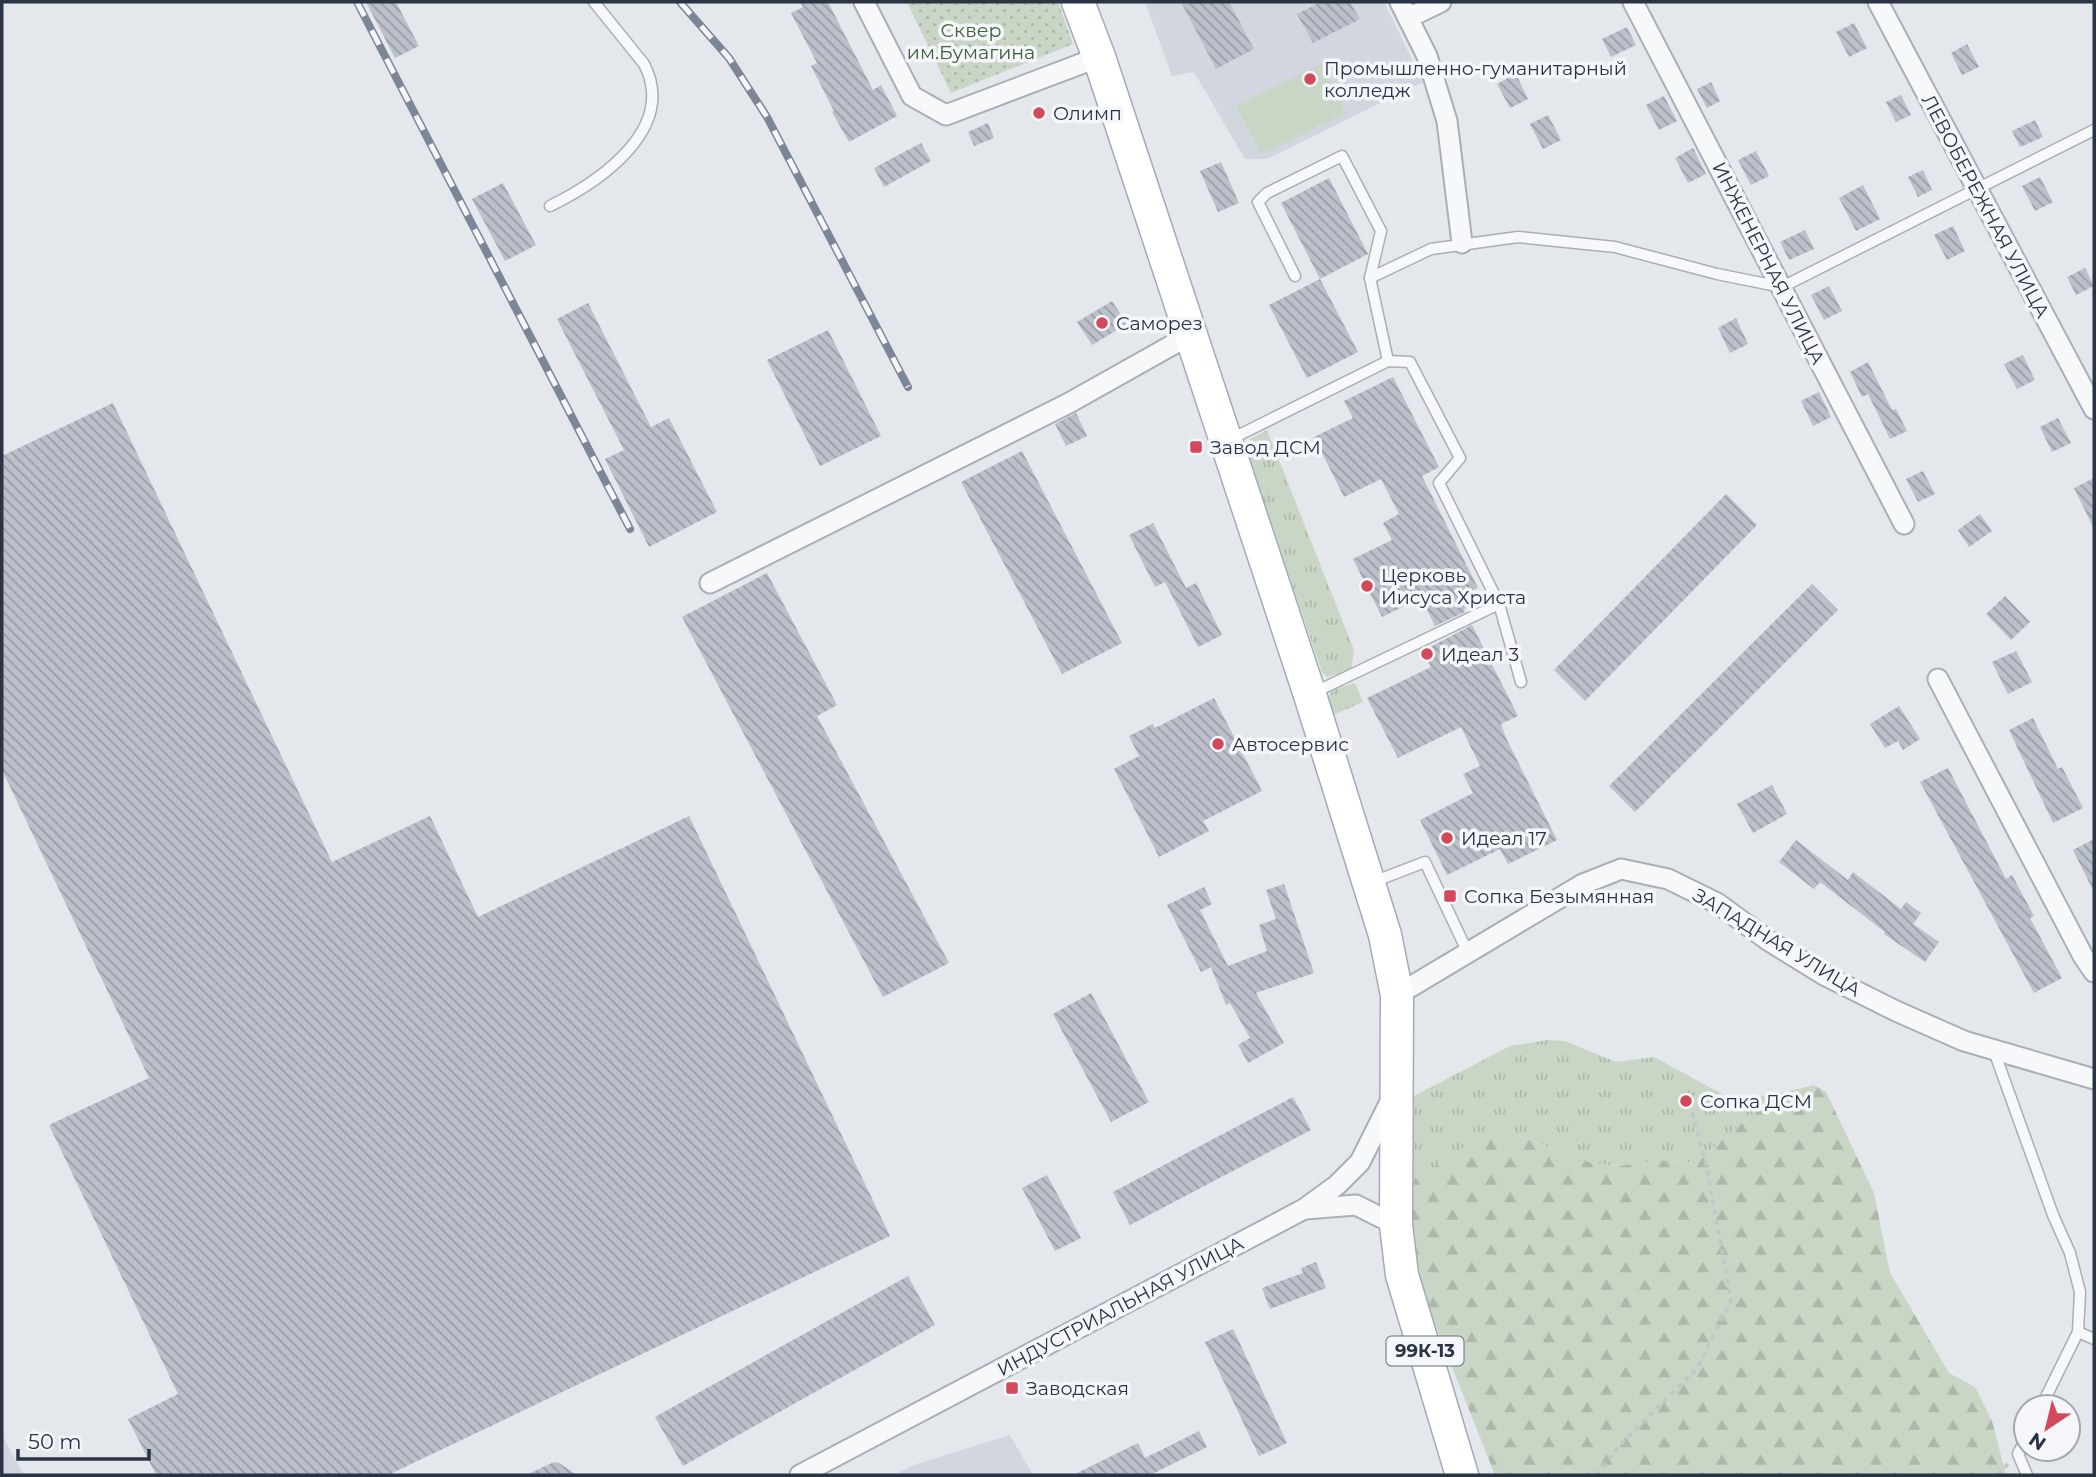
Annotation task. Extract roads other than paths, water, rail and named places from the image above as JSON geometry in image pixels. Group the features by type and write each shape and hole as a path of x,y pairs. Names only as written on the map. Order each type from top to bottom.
{"main road":[{"path":"1079,2 1310,695 1385,935 1396,995 1397,1090"},
{"name":"99К-13","path":"1397,1090 1396,1225 1402,1275 1462,1475"}],"street":[{"path":"864,2 912,96 946,115 1099,57"},
{"path":"1441,2 1404,10 1427,56 1447,121 1462,243"},
{"name":"ИНЖЕНЕРНАЯ УЛИЦА","path":"1633,2 1904,524"},
{"name":"ЛЕВОБЕРЕЖНАЯ УЛИЦА","path":"1878,2 2094,409"},
{"path":"710,583 1069,403 1190,335"},
{"path":"1938,679 2083,956 2094,972"},
{"name":"ЗАПАДНАЯ УЛИЦА","path":"1396,995 1583,884 1621,869 1668,879 1717,903 1769,941 1824,975 1896,1011 1964,1041 2094,1079"},
{"name":"ИНДУСТРИАЛЬНАЯ УЛИЦА","path":"800,1475 1304,1209 1337,1185 1360,1162 1397,1090"},
{"path":"1304,1209 1356,1205 1396,1225"}],"lane":[{"path":"550,206 584,188 618,162 643,130 651,103 650,75 644,64 594,2"},
{"path":"1370,278 1431,248 1518,237 1615,247 1717,274 1782,287 2094,130"},
{"path":"1295,276 1258,202 1267,193 1342,156 1381,231 1370,278 1388,360"},
{"path":"1225,442 1388,360 1410,362 1460,458 1439,483 1499,604 1521,682"},
{"path":"1310,695 1499,604"},
{"path":"1368,884 1424,862 1468,953"},
{"path":"1994,1051 2053,1215 2070,1253 2080,1292 2078,1332 2048,1393"},
{"path":"2078,1332 2094,1339"}],"railway":[{"path":"357,2 630,529"},
{"path":"680,2 729,58 767,117 908,387"}],"place":[{"name":"Промышленно-гуманитарный колледж","path":"1310,79"},
{"name":"Олимп","path":"1039,113"},
{"name":"Саморез","path":"1102,323"},
{"name":"Завод ДСМ","path":"1196,447"},
{"name":"Церковь Иисуса Христа","path":"1367,586"},
{"name":"Идеал 3","path":"1427,654"},
{"name":"Автосервис","path":"1218,744"},
{"name":"Идеал 17","path":"1447,838"},
{"name":"Сопка Безымянная","path":"1450,896"},
{"name":"Сопка ДСМ","path":"1686,1101"},
{"name":"Заводская","path":"1012,1388"}],"park label":[{"name":"Сквер им.Бумагина","path":"971,41"}]}
